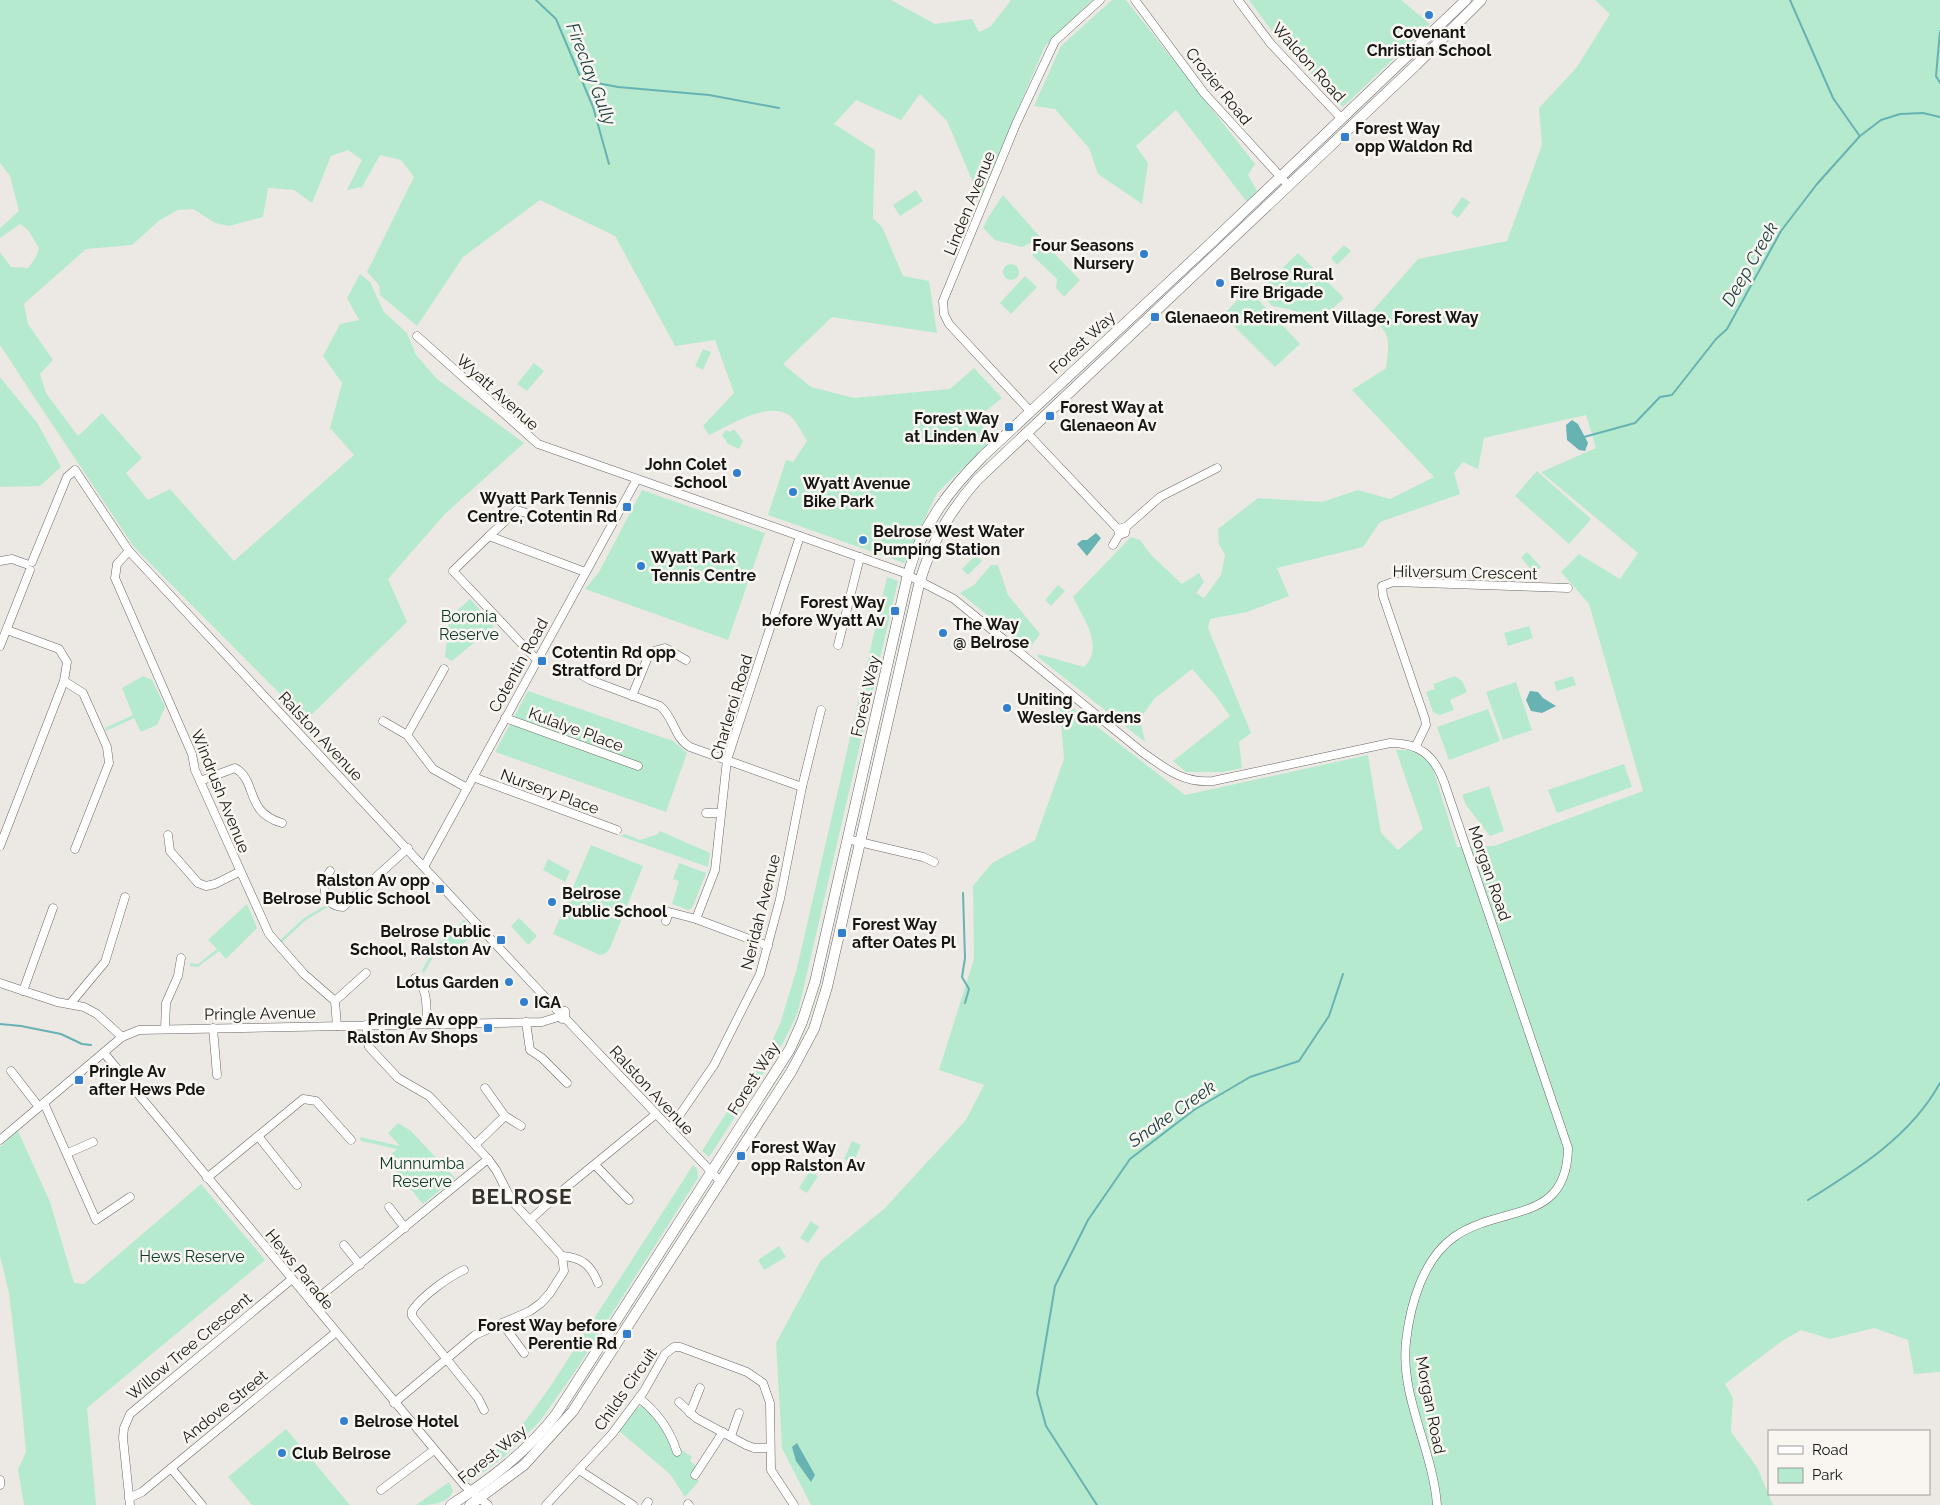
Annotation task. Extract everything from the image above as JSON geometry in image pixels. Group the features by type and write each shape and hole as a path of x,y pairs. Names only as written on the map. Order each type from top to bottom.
{"main road":[{"name":"Forest Way","path":"451,1505 515,1458 542,1432 558,1412 790,1049 802,1022 813,989 908,574 918,545 938,507 960,479 983,456 1281,177 1466,0"},
{"name":"Forest Way","path":"470,1505 524,1465 566,1420 791,1072 814,1029 827,988 920,579 940,531 956,506 977,480 1433,48 1481,0"},
{"path":"983,456 994,451 1014,433 1020,431 1027,433 1027,423 1053,395 1058,385"}],"street":[{"name":"Linden Avenue","path":"1030,411 949,324 944,314 943,301 1016,124 1055,41 1100,0"},
{"name":"Crozier Road","path":"1135,0 1204,93 1288,185"},
{"name":"Waldon Road","path":"1238,0 1272,44 1342,118"},
{"name":"Wyatt Avenue","path":"417,336 538,444 908,574"},
{"path":"1027,433 1121,530"},
{"path":"1113,545 1121,530 1160,497 1217,468"},
{"name":"Ralston Avenue","path":"29,565 67,477 75,470 129,551 425,865 560,1015 720,1181"},
{"name":"Cotentin Road","path":"425,865 636,479"},
{"path":"532,515 517,510 454,571 537,660"},
{"path":"489,536 585,572"},
{"name":"Charleroi Road","path":"696,919 715,870 727,760 800,536"},
{"name":"Windrush Avenue","path":"129,551 117,564 115,578 192,754 200,781 239,872 269,934 304,974 334,1001"},
{"path":"838,644 860,557"},
{"path":"0,561 12,559 29,565 0,646"},
{"path":"908,574 954,599 1142,752 1171,773 1186,780 1213,781 1390,742 1416,746"},
{"name":"Hilversum Crescent","path":"1416,746 1426,725 1382,596 1382,586 1393,582 1568,588"},
{"path":"0,846 64,681 67,662 59,649 7,630"},
{"path":"632,696 650,652 665,648 686,660"},
{"path":"407,735 444,669"},
{"path":"580,674 590,680 654,704 664,710 679,738 686,745 802,787"},
{"path":"64,681 83,693 107,747 109,763 75,849"},
{"name":"Neridah Avenue","path":"670,1129 714,1066 760,974 780,898 802,787 821,710"},
{"name":"Kulalye Place","path":"505,718 638,766"},
{"path":"383,721 407,735 433,769 467,788"},
{"name":"Morgan Road","path":"1416,746 1432,758 1442,776 1568,1148 1567,1171 1559,1189 1551,1197 1539,1204 1454,1237 1437,1254 1424,1276 1408,1328 1406,1358 1407,1374 1437,1505"},
{"path":"200,781 235,768 242,774 260,811 268,819 282,823"},
{"name":"Nursery Place","path":"473,777 618,830"},
{"path":"706,813 720,813"},
{"path":"168,836 170,851 198,882 206,886 215,884 239,872"},
{"path":"847,839 923,857 934,862"},
{"path":"330,871 324,883 324,892 332,903 343,906 408,848"},
{"path":"70,1004 105,962 126,897"},
{"path":"23,991 53,908"},
{"path":"666,921 669,912 696,919 768,946"},
{"path":"165,1029 166,1004 178,976 181,958"},
{"path":"337,1026 334,1001 366,973"},
{"path":"416,978 423,985 426,995 427,1024"},
{"path":"0,983 84,1007 97,1014 122,1038"},
{"name":"Pringle Avenue","path":"0,1140 122,1038 139,1030 526,1022 548,1021 560,1015"},
{"path":"526,1022 527,1044 530,1050 542,1058 567,1083"},
{"path":"366,1025 369,1047 398,1078 429,1096 488,1159 512,1201 562,1256 564,1271 550,1293 530,1311 475,1335 394,1403"},
{"path":"213,1028 217,1075"},
{"name":"Hews Parade","path":"104,1053 394,1403 470,1492 488,1505"},
{"path":"11,1071 42,1105 68,1153 96,1220 130,1197"},
{"path":"485,1088 505,1116 521,1126"},
{"path":"207,1178 304,1099 310,1098 316,1101 350,1140"},
{"path":"530,1220 563,1190 656,1114"},
{"path":"475,1145 505,1116"},
{"path":"258,1136 298,1185"},
{"path":"68,1153 93,1142"},
{"path":"312,1303 488,1159"},
{"path":"595,1165 629,1200"},
{"path":"389,1208 405,1228"},
{"path":"344,1245 360,1265"},
{"path":"562,1256 576,1257 587,1264 598,1282"},
{"path":"464,1270 453,1275 412,1311 414,1321 478,1398 484,1410"},
{"name":"Willow Tree Crescent","path":"129,1501 123,1438 124,1428 130,1414 292,1279"},
{"path":"502,1323 524,1353"},
{"name":"Andove Street","path":"129,1501 335,1333"},
{"name":"Childs Circuit","path":"549,1504 580,1470 639,1398 665,1354 674,1347 680,1347 747,1372 763,1382 769,1394 771,1470 794,1505"},
{"path":"690,1413 700,1388"},
{"path":"639,1398 653,1409 668,1431 677,1452"},
{"path":"680,1402 690,1413 754,1448 770,1448"},
{"path":"732,1436 739,1413"},
{"path":"695,1474 723,1432"},
{"path":"381,1490 434,1450"},
{"path":"171,1468 202,1505"},
{"path":"580,1470 633,1505"},
{"path":"0,1480 0,1485"}],"green space":[{"path":"0,0 891,0 935,24 972,19 979,32 991,26 1011,0 1092,0 1045,46 980,199 947,121 920,94 901,120 856,100 834,124 875,150 873,218 882,227 903,276 929,281 937,333 832,317 783,364 811,387 854,398 950,389 974,368 1002,398 977,418 992,440 937,493 904,563 768,515 786,460 793,462 807,441 792,417 780,411 759,413 709,435 703,426 734,393 715,340 675,346 615,236 540,200 463,257 417,326 380,295 379,285 367,272 414,177 401,160 380,155 362,187 347,190 362,160 348,150 331,156 312,203 294,190 268,188 263,217 229,226 215,223 193,209 178,210 160,220 132,245 86,249 24,304 28,324 53,360 40,374 46,393 78,436 102,413 142,458 126,473 148,500 170,489 234,561 354,455 330,428 342,383 323,356 340,324 359,320 347,298 360,274 370,282 384,312 407,333 416,355 437,379 524,443 445,514 388,579 407,622 306,720 134,547 0,345 0,252 11,267 28,268 36,257 39,248 28,230 20,224 0,238 0,228 19,211 10,176 0,163"},
{"path":"1112,0 1126,0 1255,164 1248,175 1257,191 1247,202 1176,110 1136,146 1148,163 1142,204 1098,174 1089,148 1055,109 1034,106 1061,46"},
{"path":"1249,0 1401,0 1430,24 1343,107 1277,38"},
{"path":"1595,0 1940,0 1940,1372 1914,1374 1908,1340 1874,1328 1830,1339 1801,1330 1782,1341 1725,1384 1733,1398 1731,1432 1757,1467 1773,1505 811,1505 782,1448 776,1343 821,1260 884,1209 966,1120 984,1085 939,1070 974,959 973,886 992,863 1035,840 1064,759 1059,697 1185,795 1368,755 1381,833 1398,850 1423,829 1396,750 1410,750 1431,762 1457,847 1494,846 1643,791 1589,604 1561,572 1579,554 1620,579 1638,553 1541,472 1596,448 1586,415 1484,438 1478,469 1463,462 1454,473 1460,494 1380,522 1363,547 1277,568 1289,596 1247,612 1210,619 1208,628 1251,733 1239,742 1242,768 1224,772 1186,772 1173,761 1230,716 1215,695 1192,669 1154,699 1140,719 1145,742 1038,657 1038,654 1084,667 1093,651 1092,642 1090,632 1073,597 1131,537 1140,540 1151,555 1182,584 1199,573 1204,582 1196,593 1204,598 1221,575 1225,555 1219,544 1218,529 1258,498 1322,502 1358,490 1390,499 1434,477 1352,390 1386,368 1387,338 1381,328 1367,317 1418,259 1507,241 1542,145 1539,108 1577,67 1610,14"},
{"path":"916,190 923,201 900,216 893,205"},
{"path":"1003,195 1041,238 1022,247 995,240 983,228"},
{"path":"1462,197 1470,202 1458,218 1451,213"},
{"path":"1045,244 1080,280 1064,297 1056,288 1057,279 1032,255"},
{"path":"1344,245 1351,251 1337,265 1331,258"},
{"path":"1298,253 1344,298 1331,310 1312,318 1289,309 1272,306 1259,291"},
{"path":"1011,264 1019,272 1011,280 1003,272"},
{"path":"1025,276 1037,287 1011,314 1000,303"},
{"path":"1248,289 1300,344 1275,367 1223,315"},
{"path":"703,349 711,352 703,370 695,366"},
{"path":"534,363 544,371 527,391 517,384"},
{"path":"0,377 38,424 61,467 40,486 0,487"},
{"path":"734,429 743,441 739,449 728,444 722,435 726,430 730,432"},
{"path":"1537,471 1591,519 1569,544 1515,496"},
{"path":"642,490 765,533 728,640 585,589 599,572"},
{"path":"1527,552 1541,567 1534,573 1521,558"},
{"path":"976,555 982,561 968,575 962,569"},
{"path":"991,565 998,565 1008,595 1040,634 1029,649 960,593 974,585"},
{"path":"887,577 898,581 798,1012 783,1043 709,1157 702,1151 771,1043 780,1024 797,968"},
{"path":"1058,585 1065,591 1051,606 1045,600"},
{"name":"Boronia Reserve","path":"470,599 494,626 452,661 445,657 449,618"},
{"path":"1529,626 1533,638 1508,646 1504,633"},
{"path":"143,676 152,680 165,707 157,725 141,732 134,718 106,731 105,728 133,715 122,688"},
{"path":"1455,676 1462,681 1467,692 1450,700 1454,710 1440,715 1433,712 1426,692 1435,689 1433,684"},
{"path":"1573,676 1576,685 1557,691 1554,682"},
{"path":"1516,682 1532,730 1503,740 1486,692"},
{"path":"528,691 673,741 687,753 666,812 495,752"},
{"path":"1488,709 1500,741 1449,760 1437,727"},
{"path":"1624,764 1632,787 1557,813 1548,790"},
{"path":"1489,786 1504,831 1490,836 1466,805 1462,795"},
{"path":"660,831 710,853 708,867 620,836 625,834 640,840 658,834"},
{"path":"591,845 643,866 610,948 605,954 600,955 553,934"},
{"path":"548,859 570,871 565,882 543,870"},
{"path":"679,863 706,873 692,908 688,910 672,904 679,881 673,879"},
{"path":"247,904 257,928 226,959 219,951 198,967 190,966 190,963 198,964 217,949 208,940"},
{"path":"326,905 328,907 306,920 282,942 280,940 304,918"},
{"path":"519,918 537,936 528,945 511,926"},
{"path":"464,920 475,933 448,958 438,949 424,973 422,970 436,946"},
{"name":"Munnumba Reserve","path":"398,1123 411,1131 455,1178 423,1204 386,1159 397,1149 361,1141 360,1137 400,1146 388,1133"},
{"name":"Hews Reserve","path":"18,1131 50,1202 74,1283 84,1284 201,1184 265,1260 87,1408 96,1505 24,1505 18,1469 26,1452 20,1387 9,1293 0,1256 0,1147"},
{"path":"852,1141 861,1145 853,1163 844,1159"},
{"path":"693,1165 697,1169 698,1178 574,1373 540,1421 505,1456 469,1481 463,1474 505,1443 526,1420 550,1387"},
{"path":"810,1171 818,1176 807,1193 799,1188"},
{"path":"811,1221 819,1227 808,1243 800,1238"},
{"path":"779,1246 786,1257 764,1270 758,1260"},
{"path":"643,1405 661,1428 673,1454 682,1450 692,1457 690,1461 696,1466 692,1474 699,1481 685,1497 670,1474 619,1431 637,1408"},
{"name":"Club Belrose","path":"286,1429 350,1505 252,1505 228,1477"},
{"path":"449,1482 453,1490 447,1499 438,1503 416,1505"}],"water":[{"path":"1572,420 1578,424 1588,443 1585,451 1579,450 1567,440 1566,425"},
{"path":"1096,533 1101,538 1087,556 1077,544 1082,540 1087,540"},
{"path":"1530,691 1538,692 1543,698 1556,706 1542,713 1531,711 1526,700"},
{"path":"797,1443 815,1475 811,1482 796,1461 792,1447"}],"waterway":[{"name":"Fireclay Gully","path":"536,0 556,19 593,107 609,164"},
{"path":"1790,0 1833,98 1859,135"},
{"path":"1940,31 1936,76 1940,83"},
{"path":"582,80 618,87 709,95 779,108"},
{"name":"Deep Creek","path":"1584,437 1635,423 1660,397 1672,395 1716,339 1727,329 1781,231 1817,184 1860,136 1881,120 1900,114 1923,113 1940,117"},
{"path":"963,893 965,958 962,977 969,989 965,1003"},
{"name":"Snake Creek","path":"1097,1505 1046,1426 1037,1393 1055,1286 1088,1220 1130,1159 1194,1110 1250,1077 1299,1061 1329,1016 1343,974"},
{"path":"0,1024 61,1034 82,1044 91,1045"},
{"path":"1808,1200 1846,1176 1899,1135 1928,1102 1940,1083"}],"place":[{"name":"Covenant Christian School","path":"1429,15"},
{"name":"Forest Way opp Waldon Rd","path":"1345,137"},
{"name":"Four Seasons Nursery","path":"1144,254"},
{"name":"Belrose Rural Fire Brigade","path":"1220,283"},
{"name":"Glenaeon Retirement Village, Forest Way","path":"1155,317"},
{"name":"Forest Way at Glenaeon Av","path":"1050,416"},
{"name":"Forest Way at Linden Av","path":"1009,427"},
{"name":"John Colet School","path":"737,473"},
{"name":"Wyatt Avenue Bike Park","path":"793,492"},
{"name":"Wyatt Park Tennis Centre, Cotentin Rd","path":"627,507"},
{"name":"Belrose West Water Pumping Station","path":"863,540"},
{"name":"Wyatt Park Tennis Centre","path":"641,566"},
{"name":"Forest Way before Wyatt Av","path":"895,611"},
{"name":"The Way @ Belrose","path":"943,633"},
{"name":"Cotentin Rd opp Stratford Dr","path":"542,661"},
{"name":"Uniting Wesley Gardens","path":"1007,708"},
{"name":"Ralston Av opp Belrose Public School","path":"440,889"},
{"name":"Belrose Public School","path":"552,902"},
{"name":"Forest Way after Oates Pl","path":"842,933"},
{"name":"Belrose Public School, Ralston Av","path":"501,940"},
{"name":"Lotus Garden","path":"509,982"},
{"name":"IGA","path":"524,1002"},
{"name":"Pringle Av opp Ralston Av Shops","path":"488,1028"},
{"name":"Pringle Av after Hews Pde","path":"79,1080"},
{"name":"Forest Way opp Ralston Av","path":"741,1156"},
{"name":"Forest Way before Perentie Rd","path":"627,1334"},
{"name":"Belrose Hotel","path":"344,1421"},
{"name":"Club Belrose","path":"282,1453"}],"district":[{"name":"BELROSE","path":"522,1197"}]}
